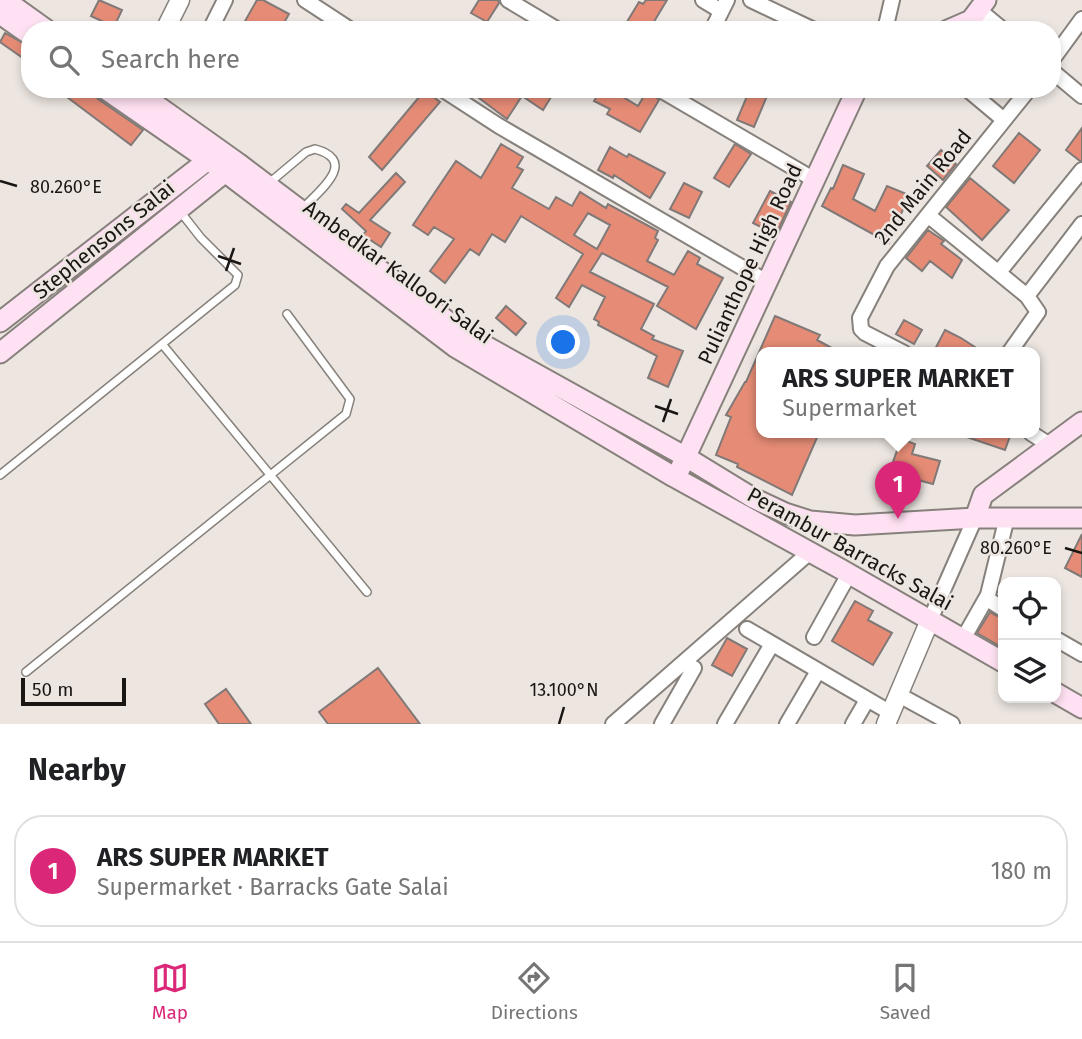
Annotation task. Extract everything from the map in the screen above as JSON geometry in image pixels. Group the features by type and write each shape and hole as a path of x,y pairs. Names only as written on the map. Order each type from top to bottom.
{"main road":[{"path":"5,0 34,21"},
{"path":"969,21 983,5"},
{"path":"0,14 21,29"},
{"name":"Ambedkar Kalloori Salai","path":"139,98 231,167 455,347 674,477"},
{"name":"Pulianthope High Road","path":"674,477 687,457 853,98"},
{"name":"Stephensons Salai","path":"0,322 211,154"},
{"name":"Ambedkar Kalloori Salai","path":"231,167 268,185 466,335 687,457 753,498 785,513 810,521 855,525 1007,517 1080,520"},
{"name":"Stephensons Salai","path":"0,353 231,167"},
{"path":"975,518 982,495 1048,444 1082,422"},
{"name":"Perambur Barracks Salai","path":"674,477 998,659"},
{"path":"1061,696 1082,708"}],"street":[{"path":"170,21 180,0"},
{"path":"214,21 225,0"},
{"path":"305,0 337,21"},
{"path":"508,0 543,21"},
{"path":"703,0 724,6"},
{"path":"751,0 795,21"},
{"path":"887,21 892,0"},
{"path":"983,5 996,21"},
{"path":"1061,48 1082,19"},
{"path":"1061,78 1082,96"},
{"path":"456,98 499,126 767,282"},
{"path":"684,98 813,179"},
{"path":"978,98 1004,120"},
{"name":"2nd Main Road","path":"892,347 861,330 860,318 887,266 1022,98"},
{"path":"999,272 1082,170"},
{"path":"929,216 1027,296 1038,312 1013,347"},
{"path":"1027,296 1082,224"},
{"path":"1039,438 1048,444"},
{"path":"963,639 988,595 1007,517"},
{"path":"747,629 867,700 888,719 975,518"},
{"path":"612,724 810,552"},
{"path":"814,638 849,573"},
{"path":"988,595 989,600 998,606"},
{"path":"1058,640 1082,654"},
{"path":"725,724 772,644"},
{"path":"662,724 694,668"},
{"path":"787,724 818,671"},
{"path":"899,695 952,724"},
{"path":"853,724 867,700"}],"lane":[{"path":"268,185 306,152 315,149 329,156 336,167 332,177 301,210"},
{"path":"0,475 235,285 238,275 201,238 179,209"},
{"path":"26,672 346,414 350,400 288,314"},
{"path":"162,344 367,592"}],"building":[{"path":"99,0 122,10 117,21 101,21 91,16"},
{"path":"257,0 263,0 289,14 285,21 245,21"},
{"path":"479,0 498,0 499,3 488,21 471,13"},
{"path":"646,0 667,0 654,21 627,21 639,2 643,4"},
{"path":"5,33 21,42 21,57 0,42"},
{"path":"68,98 97,98 143,130 131,145"},
{"path":"418,98 435,98 440,102 382,170 369,157"},
{"path":"479,98 521,98 507,119"},
{"path":"525,98 550,98 543,110"},
{"path":"596,98 625,98 638,106 643,98 659,100 640,132 607,114 610,109 594,101"},
{"path":"746,98 766,98 754,127 737,120"},
{"path":"1082,128 1082,161 1080,161 1066,150"},
{"path":"1019,133 1040,150 1014,183 993,166"},
{"path":"501,144 523,157 517,167 523,170 512,188 549,209 556,197 572,206 580,192 606,208 608,204 658,231 655,238 658,240 647,261 674,275 688,251 700,258 697,264 723,278 696,329 657,306 668,287 602,253 590,272 654,304 641,329 654,336 652,339 683,351 668,387 648,378 657,356 598,325 599,322 594,319 605,297 582,285 569,307 556,298 583,254 521,216 505,242 492,234 479,255 470,249 445,283 430,271 454,239 434,227 428,235 413,225 456,161 481,178","holes":["588,213 610,225 597,249 574,235"]},
{"path":"735,144 751,154 729,187 714,178"},
{"path":"610,147 665,173 650,198 614,175 613,178 598,170"},
{"path":"941,150 956,164 943,180 927,166"},
{"path":"843,165 864,174 853,199 875,211 887,186 909,195 889,243 822,206"},
{"path":"396,173 405,182 370,220 390,233 381,247 363,235 366,231 342,209 346,204 359,213"},
{"path":"970,178 1009,210 982,240 946,207"},
{"path":"684,183 702,192 689,218 670,209"},
{"path":"770,191 791,202 776,235 753,223"},
{"path":"928,230 944,241 941,244 962,260 952,278 930,261 922,271 906,258"},
{"path":"506,306 526,323 516,335 496,318"},
{"path":"775,316 820,335 817,340 830,347 761,347"},
{"path":"904,320 922,330 914,344 896,334"},
{"path":"945,330 975,347 936,347"},
{"path":"756,359 756,438 817,438 792,495 737,467 738,464 716,455 731,417 726,415"},
{"path":"970,438 1009,438 1005,450"},
{"path":"901,439 915,444 912,454 940,461 933,484 906,477 908,471 892,465"},
{"path":"1082,534 1082,577 1065,568"},
{"path":"855,601 873,611 868,620 892,633 873,665 832,641"},
{"path":"990,612 998,616 998,645 977,633"},
{"path":"727,638 747,649 732,676 712,665"},
{"path":"378,668 420,724 328,724 319,712"},
{"path":"226,689 251,724 219,724 205,704"}],"place":[{"name":"ARS SUPER MARKET","path":"898,519"}]}
